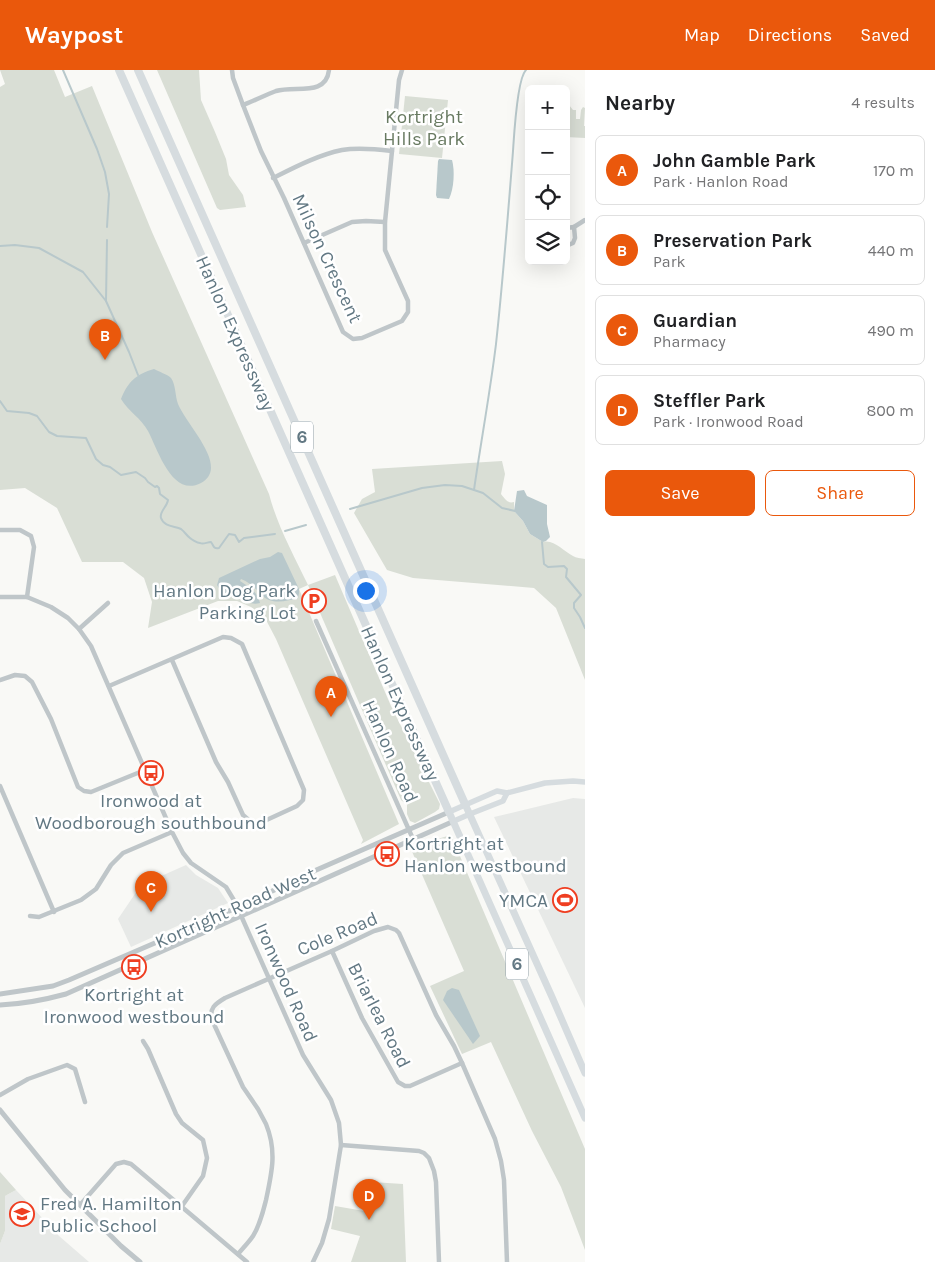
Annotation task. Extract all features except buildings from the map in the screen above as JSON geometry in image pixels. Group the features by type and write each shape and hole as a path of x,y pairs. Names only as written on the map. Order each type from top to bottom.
{"highway":[{"name":"Hanlon Expressway","path":"119,70 585,1118"},
{"name":"Hanlon Expressway","path":"138,70 585,1073"}],"main road":[{"name":"Kortright Road West","path":"449,812 497,791 507,793 545,783 585,782"},
{"path":"454,822 503,801 507,793"}],"street":[{"path":"232,70 243,105 276,91 289,88 315,88 324,84 329,70"},
{"name":"Milson Crescent","path":"243,105 273,178 284,198 343,332 353,339 362,338 402,321 408,312 408,301 385,250 385,222 399,80 402,70"},
{"path":"273,178 320,156 343,150 365,148 392,150"},
{"path":"304,243 352,222 366,220 385,222"},
{"path":"570,228 585,220"},
{"path":"570,245 575,241 574,227"},
{"path":"0,530 20,530 30,536 34,547 27,597"},
{"name":"Ironwood Road","path":"0,596 27,597 51,606 68,618 91,646 172,832 183,853 192,863 226,887 237,907 303,1055 331,1100 339,1124 341,1145 329,1219 322,1243 313,1262"},
{"path":"78,628 108,603"},
{"name":"Hanlon Road","path":"316,621 413,839"},
{"path":"109,686 223,637 231,638 242,644 304,790 303,800 297,806 260,822 251,822 243,815 228,782 216,762 172,660"},
{"path":"0,680 15,675 25,676 32,682 51,719 78,787 84,791 91,792 145,770"},
{"path":"0,786 54,912"},
{"name":"Kortright Road West","path":"0,994 53,986 69,980 449,812"},
{"name":"Kortright Road West","path":"0,1005 22,1004 66,994 454,822"},
{"path":"30,916 39,917 81,900 96,889 111,865 123,854 172,832"},
{"name":"Cole Road","path":"238,1254 253,1236 260,1220 272,1172 273,1148 266,1124 244,1088 212,1020 211,1014 214,1005 374,930 388,927 399,933 436,1015 462,1063 492,1131 501,1161 504,1180 507,1262"},
{"name":"Briarlea Road","path":"332,951 362,1018 398,1082 405,1086 410,1086 462,1063"},
{"path":"143,1041 176,1114 182,1123 203,1140 206,1149 208,1158 203,1176 182,1206"},
{"path":"0,1095 28,1079 67,1065 75,1069 83,1090 85,1102"},
{"path":"0,1110 65,1190 121,1246 140,1262"},
{"path":"341,1145 419,1151 427,1155 433,1165 436,1182 439,1262"},
{"path":"80,1205 116,1164 124,1162 131,1164 247,1262"}],"shaded area":[{"path":"439,159 452,160 454,169 449,199 437,198 436,195"},
{"path":"154,369 171,378 181,411 207,452 211,470 207,479 201,483 191,486 182,484 174,478 167,470 145,426 121,399 137,376"},
{"path":"524,490 527,496 547,505 547,524 550,537 546,541 543,542 530,534 523,521 514,511 517,491"},
{"path":"278,552 282,553 299,589 298,598 285,601 270,601 251,584 241,579 240,581 255,592 260,603 257,604 228,595 217,585 219,578"},
{"path":"573,798 585,799 585,1008 494,817"},
{"path":"186,865 196,875 218,888 228,903 131,947 118,919 141,885"},
{"path":"452,988 459,990 480,1036 473,1044 443,1000 447,991"},
{"name":"Fred A. Hamilton Public School","path":"16,1190 59,1236 89,1262 0,1262 0,1244 5,1231 5,1196"}],"green space":[{"path":"0,70 54,70 65,97 92,86 152,232 269,494 281,529 308,585 299,589 399,824 361,844 363,840 276,639 264,616 251,607 237,601 218,601 148,628 152,602 144,578 123,562 82,562 57,508 25,488 0,490 0,87 5,84"},
{"path":"157,70 199,70 201,100 226,159 229,175 243,195 246,207 220,210 217,208"},
{"name":"Kortright Hills Park","path":"405,96 448,100 442,158 399,154"},
{"path":"570,106 573,110 576,110 576,119 580,119 581,110 583,107 585,108 585,138 570,137"},
{"path":"502,461 505,474 501,494 508,502 514,502 514,511 523,521 530,534 543,542 555,544 574,557 585,559 585,680 556,608 534,588 413,578 387,570 354,513 362,499 375,492 372,469"},
{"path":"335,575 391,706 440,804 439,809 415,823 410,821 407,814 407,805 401,800 308,585"},
{"path":"451,835 585,1149 585,1250 561,1187 532,1131 491,1042 462,1054 430,986 464,971 410,847"},
{"path":"0,1172 16,1190 5,1196 5,1231 0,1244"},
{"path":"372,1182 403,1184 406,1262 351,1262 360,1236 331,1229 335,1206 364,1211"}],"waterway":[{"path":"63,70 105,172 109,194 107,227"},
{"path":"474,490 496,344 516,108 520,84 526,70"},
{"path":"106,301 107,240"},
{"path":"0,246 15,245 39,248 83,272 106,301 138,375"},
{"path":"0,401 7,411 29,413 37,416 49,432 57,436 86,438 96,459 103,465 110,467 121,475 136,472 155,487 157,486 160,494 168,500 161,514 162,521 167,525 181,529 196,542 202,544 211,542 214,547 219,548 229,534 235,535 239,542 244,538 275,534"},
{"path":"350,509 422,488 445,485 462,486 483,493 502,508 515,511"},
{"path":"285,531 306,525"},
{"path":"542,542 544,564 548,567 564,566 567,569 566,577 581,595 574,603 574,608 585,628"}],"place":[{"name":"Preservation Park","path":"105,360"},
{"name":"Hanlon Dog Park Parking Lot","path":"314,601"},
{"name":"John Gamble Park","path":"331,717"},
{"name":"Ironwood at Woodborough southbound","path":"151,773"},
{"name":"Kortright at Hanlon westbound","path":"387,854"},
{"name":"YMCA","path":"565,900"},
{"name":"Guardian","path":"151,912"},
{"name":"Kortright at Ironwood westbound","path":"134,967"},
{"name":"Fred A. Hamilton Public School","path":"22,1214"},
{"name":"Steffler Park","path":"369,1220"}]}
